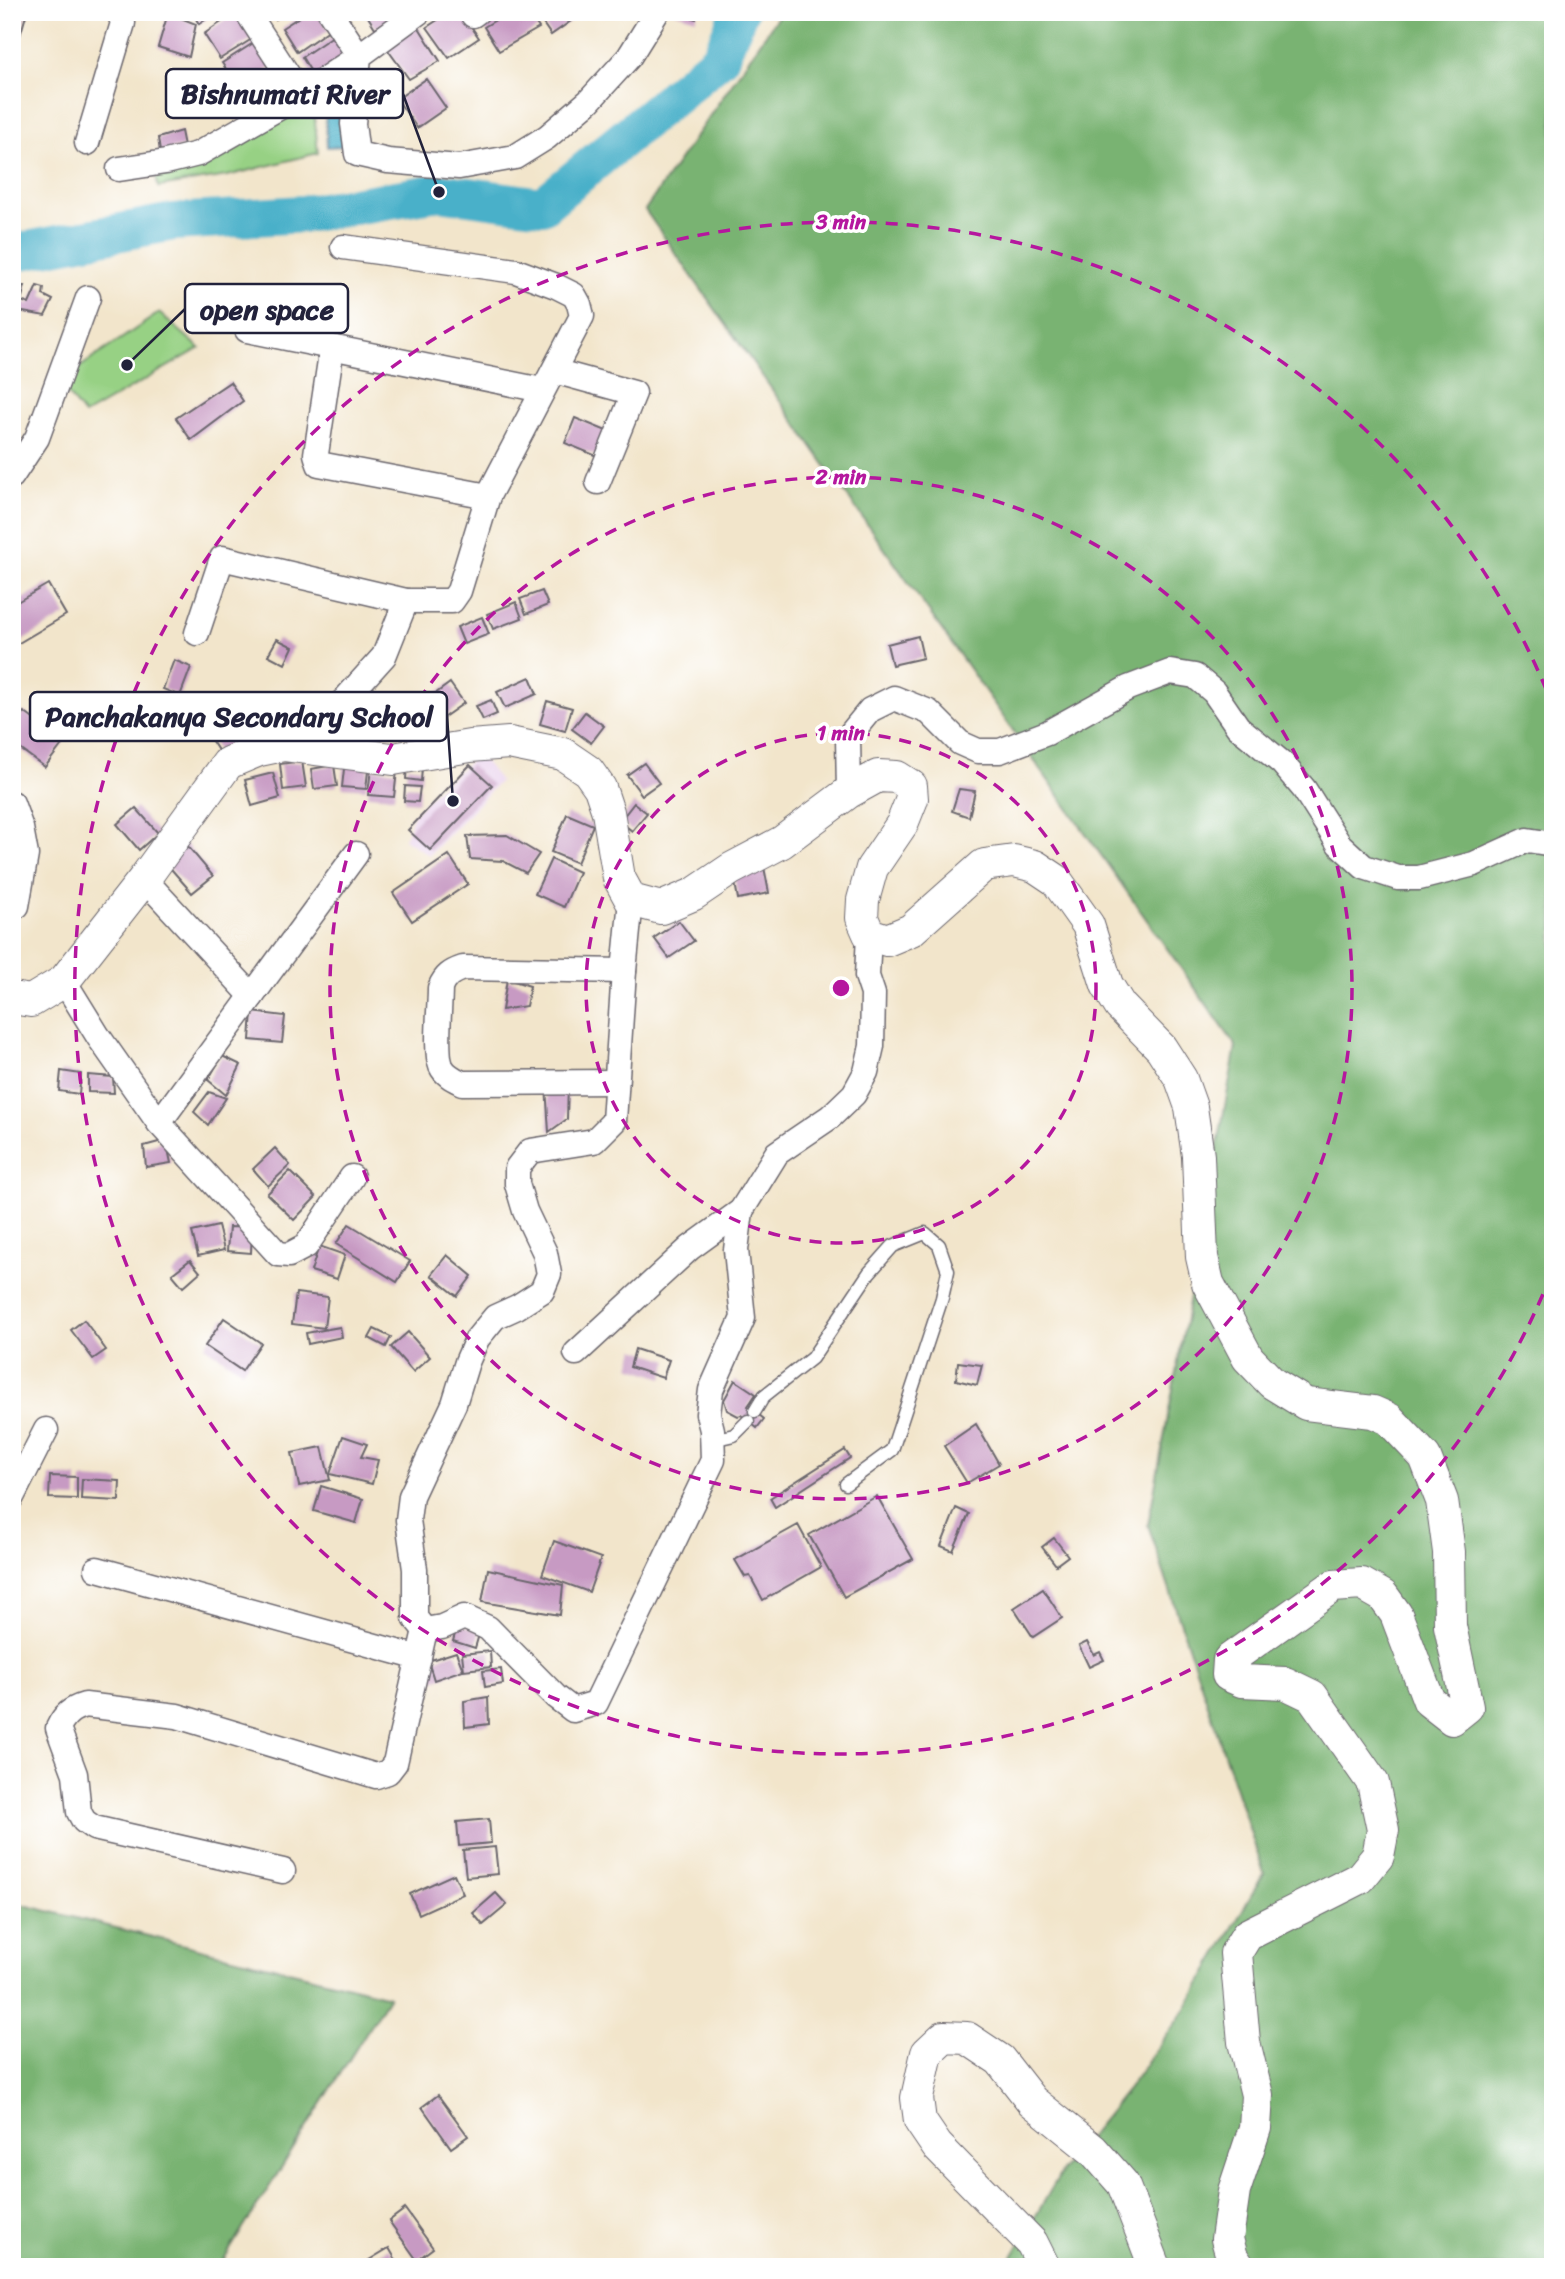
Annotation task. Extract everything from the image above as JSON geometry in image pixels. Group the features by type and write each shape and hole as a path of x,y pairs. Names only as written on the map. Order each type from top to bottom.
{"street":[{"path":"88,143 123,23 119,12"},
{"path":"247,12 301,95"},
{"path":"330,12 359,56 353,124 356,154 388,161 459,167 514,158 547,137 589,101 629,57 657,12"},
{"path":"119,169 198,154 301,95 419,12"},
{"path":"472,12 473,15 477,12"},
{"path":"197,633 222,558 406,601 452,601 459,591 488,496 582,316 574,295 516,271 343,247"},
{"path":"12,476 37,438 88,298"},
{"path":"247,330 332,347 634,393 598,482"},
{"path":"332,347 316,454 319,464 488,496"},
{"path":"302,747 384,656 406,601"},
{"path":"849,792 848,737 870,710 894,698 929,712 960,743 978,751 1000,751 1047,733 1128,688 1170,672 1195,676 1213,692 1238,727 1282,763 1304,789 1339,844 1364,867 1398,878 1419,878 1474,864 1527,840 1553,844"},
{"path":"12,998 30,1001 64,981 144,879 228,763 259,750 283,746 302,747 393,759 470,746 509,743 563,754 588,771 600,788 608,811 618,878 631,900 614,1121 594,1141 530,1152 517,1168 517,1184 525,1211 545,1253 549,1275 542,1291 495,1317 477,1339 454,1404 411,1496 408,1520 415,1569 415,1618 425,1630"},
{"path":"576,1353 690,1248 741,1211 777,1153 830,1118 854,1094 866,1072 872,1046 873,994 867,976 869,934 862,918 863,900 872,868 902,824 912,799 911,786 897,777 878,776 849,792 782,842 731,869 694,894 661,908 631,900"},
{"path":"12,803 21,828 26,855 17,906"},
{"path":"159,1123 356,854"},
{"path":"869,934 887,940 911,930 984,865 1014,861 1035,866 1056,880 1088,925 1107,985 1120,1006 1161,1048 1181,1079 1191,1107 1198,1156 1202,1257 1208,1283 1248,1359 1272,1383 1306,1404 1373,1412 1389,1419 1425,1457 1442,1501 1449,1552 1450,1626 1467,1707 1452,1719 1429,1701 1396,1614 1383,1595 1362,1584 1334,1586 1229,1660 1228,1675 1242,1681 1285,1683 1312,1696 1373,1783 1383,1830 1378,1856 1360,1878 1247,1935 1236,1953 1244,2042 1257,2095 1255,2128 1234,2191 1227,2239 1232,2257 1239,2267"},
{"path":"144,879 252,996"},
{"path":"616,1082 462,1083 450,1077 441,1068 439,1056 440,988 444,978 452,971 463,968 624,971"},
{"path":"64,981 98,1036 159,1123 278,1254 289,1255 306,1246 352,1177"},
{"path":"425,1630 442,1627 464,1617 488,1628 556,1697 573,1710 596,1703 713,1460 708,1414 711,1390 743,1318 736,1250 741,1211"},
{"path":"12,1497 46,1430"},
{"path":"97,1569 419,1658"},
{"path":"283,1871 94,1828 84,1821 79,1812 75,1774 58,1728 63,1717 85,1705 177,1716 376,1776 388,1772 394,1763 425,1630"},
{"path":"1044,2267 1032,2244 937,2146 920,2121 918,2098 927,2053 944,2038 967,2038 1000,2060 1032,2101 1093,2150 1123,2184 1155,2267"}],"lane":[{"path":"712,1440 734,1435 752,1416 764,1396 812,1358 869,1273 893,1246 925,1233 939,1245 948,1271 942,1298 892,1450 846,1484"}],"shaded area":[{"path":"479,754 500,781 429,855 404,839 414,814 438,788"}],"green space":[{"path":"781,12 1553,12 1553,2267 1006,2267 1063,2169 1127,2090 1187,2007 1264,1873 1148,1525 1236,1046 645,210"},
{"path":"313,100 318,153 227,176 158,187 155,167"},
{"path":"159,313 200,348 84,415 58,382"},
{"path":"12,1902 389,1996 219,2267 12,2267"}],"water":[{"path":"346,106 345,146 327,147 325,109"}],"building":[{"path":"12,12 27,12 17,46 12,45"},
{"path":"192,12 217,12 199,24"},
{"path":"236,12 255,37 220,59 204,34"},
{"path":"272,12 287,12 276,19"},
{"path":"307,12 317,12 329,30 297,52 282,28"},
{"path":"365,12 403,12 375,28"},
{"path":"450,12 461,12 479,38 449,58 427,27"},
{"path":"509,12 528,12 539,28 499,51 484,27"},
{"path":"535,12 565,12 571,21 551,35"},
{"path":"673,12 698,12 696,19"},
{"path":"168,13 196,24 189,57 158,47"},
{"path":"418,26 440,61 409,79 385,46"},
{"path":"333,36 349,58 316,80 302,57"},
{"path":"255,42 274,66 239,88 222,63"},
{"path":"426,79 446,108 417,128 397,99"},
{"path":"181,131 184,146 160,152 158,138"},
{"path":"14,286 25,286 21,301 29,304 37,286 44,288 43,295 53,300 45,316 12,310"},
{"path":"230,382 243,401 191,440 176,418"},
{"path":"575,418 609,432 599,457 565,443"},
{"path":"48,584 66,615 12,647 12,605"},
{"path":"542,591 548,605 526,614 520,599"},
{"path":"516,602 522,618 493,629 487,614"},
{"path":"482,617 489,634 464,644 457,627"},
{"path":"918,636 923,658 892,665 887,644"},
{"path":"277,639 293,647 285,664 268,655"},
{"path":"174,660 191,667 180,696 163,689"},
{"path":"530,677 537,694 505,708 497,692"},
{"path":"450,683 464,703 434,724 420,705"},
{"path":"491,700 497,714 483,720 476,706"},
{"path":"547,701 572,708 565,731 540,724"},
{"path":"24,712 64,742 45,767 12,743 12,728"},
{"path":"585,712 604,726 591,743 572,729"},
{"path":"230,725 239,739 219,752 210,738"},
{"path":"345,760 369,762 366,789 342,787"},
{"path":"302,761 306,787 283,790 280,764"},
{"path":"644,763 659,783 642,795 627,775"},
{"path":"334,765 337,786 314,789 311,769"},
{"path":"470,765 492,785 430,850 408,830"},
{"path":"407,766 422,768 421,781 406,779"},
{"path":"371,768 397,771 394,797 368,795"},
{"path":"273,773 280,798 252,806 245,780"},
{"path":"405,786 420,787 418,802 404,801"},
{"path":"959,789 975,791 969,817 952,811"},
{"path":"634,803 647,813 632,831 620,821"},
{"path":"136,808 158,833 139,850 117,824"},
{"path":"567,814 593,825 577,863 551,852"},
{"path":"507,835 539,854 526,873 503,861 470,859 467,836"},
{"path":"186,844 213,876 192,893 165,862"},
{"path":"449,855 468,884 412,921 393,893"},
{"path":"551,859 579,872 564,907 535,894"},
{"path":"764,867 769,893 738,899 733,872"},
{"path":"679,921 694,941 669,958 654,938"},
{"path":"507,979 530,986 526,1006 502,1010"},
{"path":"252,1012 285,1016 282,1043 250,1040"},
{"path":"222,1056 241,1065 226,1095 208,1080"},
{"path":"61,1071 81,1074 79,1094 59,1091"},
{"path":"88,1075 113,1077 114,1093 88,1092"},
{"path":"568,1085 567,1119 549,1132 546,1086"},
{"path":"209,1092 226,1098 208,1125 194,1112"},
{"path":"166,1140 171,1163 146,1167 144,1146"},
{"path":"275,1148 290,1165 268,1186 253,1169"},
{"path":"290,1171 316,1197 294,1220 267,1194"},
{"path":"349,1224 410,1261 397,1282 336,1244"},
{"path":"218,1226 224,1250 198,1256 192,1232"},
{"path":"229,1227 252,1228 251,1253 227,1251"},
{"path":"319,1246 345,1255 337,1279 311,1271"},
{"path":"447,1255 472,1276 457,1296 431,1275"},
{"path":"190,1260 200,1272 183,1287 172,1274"},
{"path":"296,1293 328,1297 324,1328 292,1324"},
{"path":"224,1318 261,1343 242,1371 205,1346"},
{"path":"84,1320 106,1350 93,1359 71,1330"},
{"path":"340,1327 342,1337 308,1344 306,1333"},
{"path":"374,1329 391,1337 386,1347 369,1338"},
{"path":"408,1332 430,1357 413,1372 391,1347"},
{"path":"635,1349 669,1360 663,1378 630,1367"},
{"path":"958,1362 982,1365 977,1385 956,1380"},
{"path":"735,1380 756,1394 748,1406 764,1419 757,1428 741,1415 727,1410 724,1400"},
{"path":"976,1424 999,1464 967,1483 944,1446"},
{"path":"343,1436 367,1444 361,1457 378,1460 372,1484 330,1474"},
{"path":"322,1447 330,1480 299,1486 292,1453"},
{"path":"845,1450 850,1458 775,1507 770,1498"},
{"path":"50,1476 77,1477 77,1499 49,1498"},
{"path":"82,1479 120,1481 119,1501 81,1499"},
{"path":"321,1486 363,1499 356,1523 314,1511"},
{"path":"877,1496 913,1559 844,1597 809,1535"},
{"path":"956,1508 969,1514 953,1551 941,1546"},
{"path":"798,1525 821,1567 763,1600 750,1576 745,1577 735,1560"},
{"path":"1054,1538 1068,1556 1056,1565 1042,1547"},
{"path":"554,1541 601,1558 589,1592 542,1575"},
{"path":"488,1569 563,1585 560,1615 482,1602"},
{"path":"1043,1589 1062,1618 1033,1637 1014,1608"},
{"path":"458,1624 480,1631 475,1648 453,1641"},
{"path":"1087,1642 1094,1655 1100,1652 1104,1660 1089,1667 1079,1646"},
{"path":"490,1651 491,1667 464,1670 462,1654"},
{"path":"456,1652 463,1670 434,1680 428,1661"},
{"path":"501,1669 503,1684 485,1687 483,1671"},
{"path":"488,1697 489,1724 465,1727 464,1701"},
{"path":"489,1819 491,1843 459,1846 457,1822"},
{"path":"495,1847 498,1874 466,1877 463,1850"},
{"path":"454,1874 463,1894 419,1914 410,1894"},
{"path":"496,1893 507,1905 483,1925 473,1913"},
{"path":"438,2095 468,2136 451,2148 422,2107"},
{"path":"405,2209 433,2248 417,2260 389,2221"},
{"path":"389,2248 400,2267 373,2267 369,2260"}],"waterway":[{"path":"12,253 173,222 304,214 439,192 542,206 720,58 739,12"}],"place":[{"name":"Bishnumati River","path":"439,192"},
{"name":"open space","path":"127,365"},
{"name":"Panchakanya Secondary School","path":"453,801"}]}
